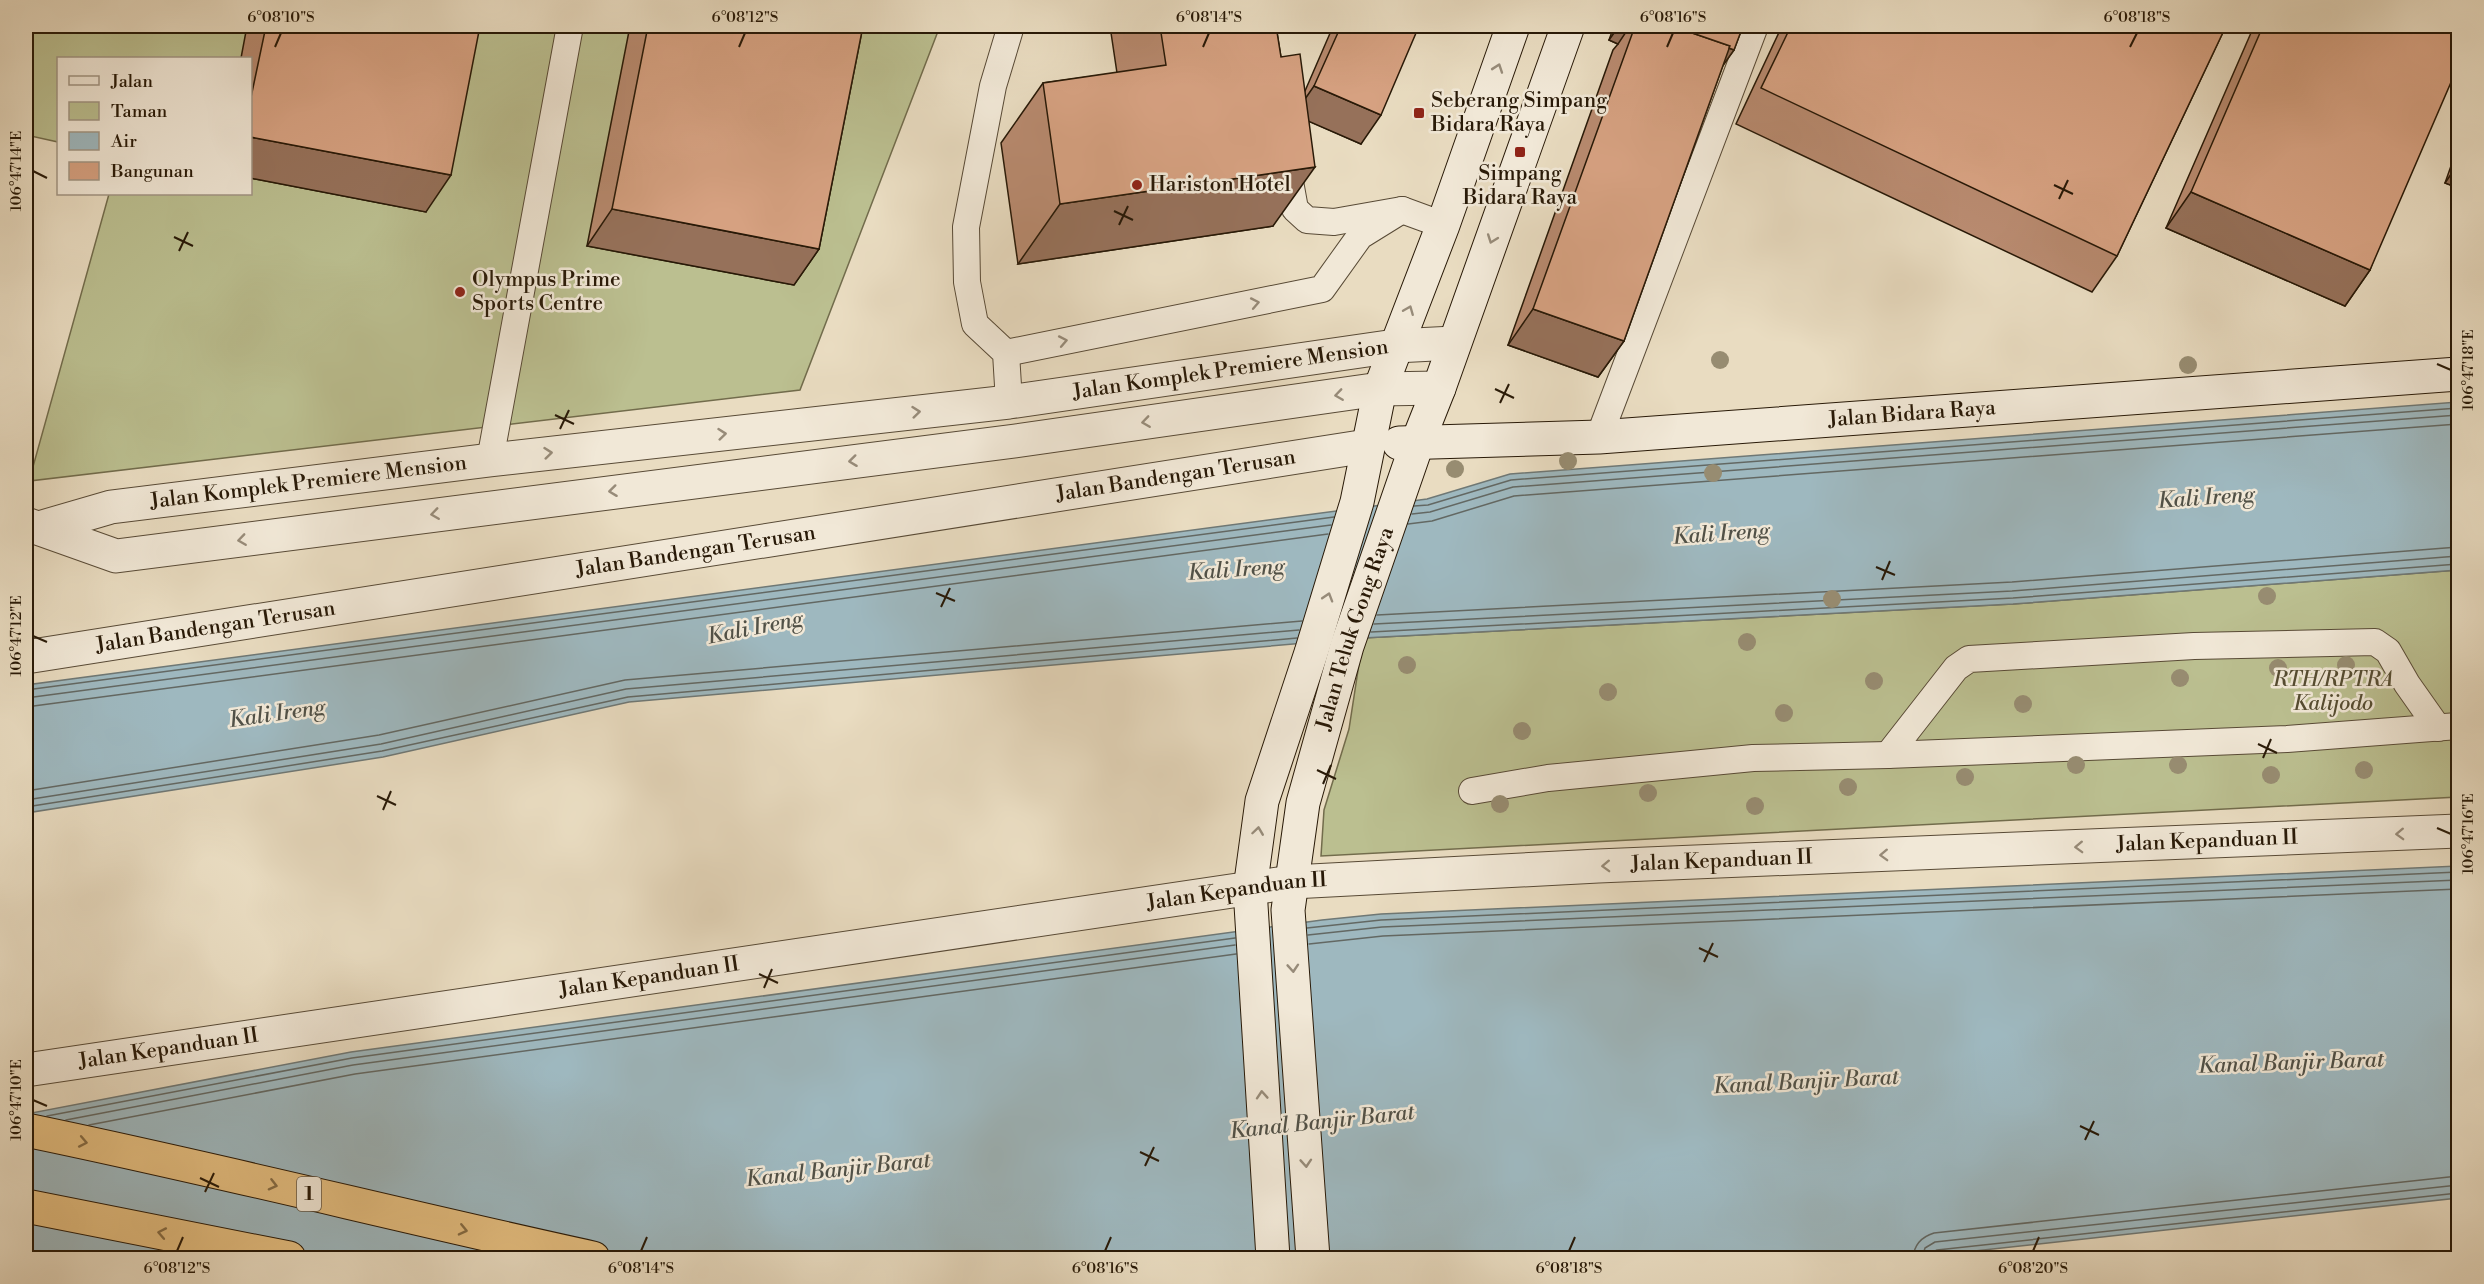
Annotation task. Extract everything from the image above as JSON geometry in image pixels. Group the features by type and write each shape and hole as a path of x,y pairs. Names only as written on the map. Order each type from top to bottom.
{"highway":[{"name":"1","path":"26,1131 150,1155 395,1215 593,1258"},
{"path":"26,1206 289,1258"}],"street":[{"name":"Jalan Teluk Gong Raya","path":"1273,1258 1250,905 1262,801 1311,653 1357,502 1380,388 1443,225 1513,26"},
{"name":"Jalan Teluk Gong Raya","path":"1313,1258 1290,896 1303,803 1347,646 1418,441 1568,26"},
{"name":"Jalan Komplek Premiere Mension","path":"32,526 111,507 489,460 1009,402 1395,346 1454,344"},
{"name":"Jalan Bidara Raya","path":"1367,446 1418,441 1599,437 2458,374"},
{"name":"Jalan Komplek Premiere Mension","path":"32,526 116,556 1015,441 1380,388 1439,388"},
{"path":"1009,402 1015,441"},
{"path":"664,441 671,484"},
{"name":"Jalan Bandengan Terusan","path":"26,657 1367,446"},
{"name":"Jalan Komplek Premiere Mension","path":"489,460 494,507"},
{"name":"Jalan Komplek Premiere Mension","path":"127,506 135,554"},
{"name":"Jalan Kepanduan II","path":"28,1070 1250,905 1290,896 1621,865 2458,831"}],"lane":[{"path":"489,460 570,26"},
{"path":"1009,402 1006,353 975,324 967,282 966,227 993,87 1011,26"},
{"path":"1599,437 1755,26"},
{"path":"1286,150 1295,209 1307,220 1334,222 1402,210 1443,225"},
{"path":"1006,353 1322,289 1360,236 1402,210"},
{"path":"1888,755 1956,668 1969,659 2194,646 2375,642 2388,651 2407,684 2448,727"},
{"path":"1472,791 1548,778 1753,758 1888,755 2287,739 2448,727"}],"green space":[{"name":"Olympus Prime Sports Centre","path":"30,26 940,26 800,390 29,481 109,195 252,195 252,57 57,57 57,142 26,135 26,39"},
{"name":"RTH/RPTRA Kalijodo","path":"2458,570 2458,797 1321,856 1324,810 1349,729 1363,638 2013,604"}],"water":[{"name":"Kali Ireng","path":"2458,402 2458,570 2013,604 1363,638 629,702 383,757 26,813 26,685 1427,499 1510,474"},
{"name":"Kanal Banjir Barat","path":"2458,866 2458,1198 1910,1258 26,1258 26,1114 351,1052 1322,920 1381,914"}],"building":[{"path":"266,26 480,26 451,175 252,137 252,92"},
{"path":"648,26 863,26 819,249 612,209"},
{"path":"1160,26 1276,26 1281,57 1300,54 1315,167 1060,204 1043,83 1166,65"},
{"path":"1341,26 1419,26 1381,115 1314,86"},
{"path":"1635,26 1672,26 1730,46 1624,341 1533,309"},
{"path":"1672,26 1743,26 1734,50 1729,48 1730,46"},
{"path":"1791,26 2226,26 2117,256 1761,88"},
{"path":"2263,26 2458,26 2458,66 2370,270 2191,192"}],"place":[{"name":"Seberang Simpang Bidara Raya","path":"1419,113"},
{"name":"Simpang Bidara Raya","path":"1520,152"},
{"name":"Hariston Hotel","path":"1137,185"},
{"name":"Olympus Prime Sports Centre","path":"460,292"}]}
